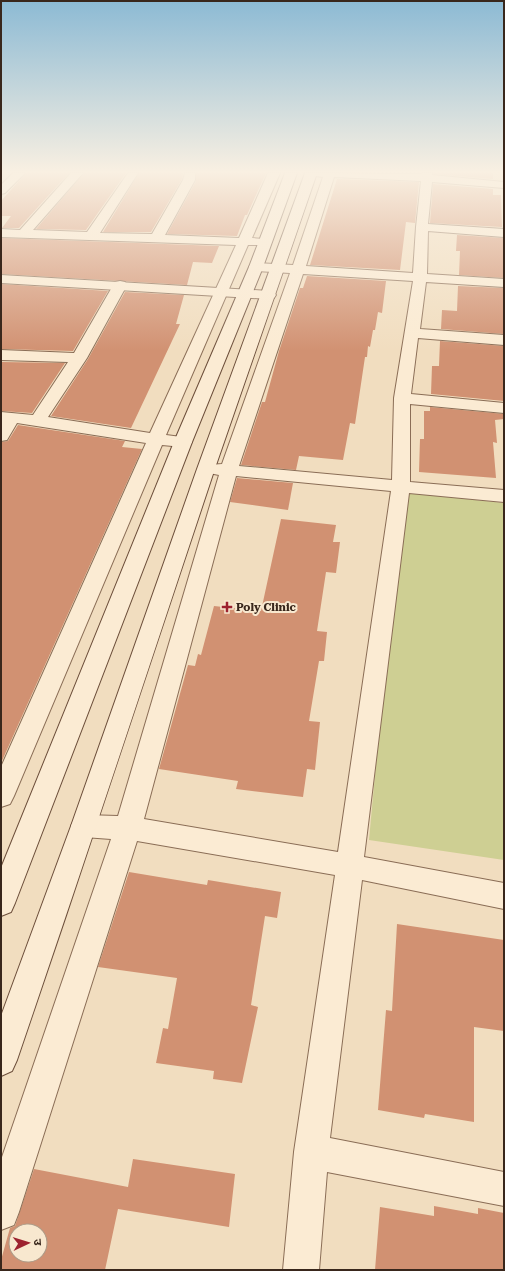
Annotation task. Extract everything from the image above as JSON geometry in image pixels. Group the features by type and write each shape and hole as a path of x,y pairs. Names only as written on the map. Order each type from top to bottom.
{"street":[{"path":"91,236 93,232"},
{"path":"156,239 160,232"},
{"path":"1,796 156,439 248,232"},
{"path":"1,903 183,442 246,293 270,232"},
{"path":"1,1212 128,828 229,470 300,232"},
{"path":"301,1270 311,1152 401,485 402,398 420,277 422,232"},
{"path":"1,233 266,243"},
{"path":"256,267 504,283"},
{"path":"1,1060 84,826 206,469 269,295 288,269"},
{"path":"1,279 269,295"},
{"path":"38,420 79,358 120,285"},
{"path":"411,333 504,340"},
{"path":"1,355 79,358"},
{"path":"402,398 504,408"},
{"path":"1,436 7,417 38,420 183,442"},
{"path":"206,469 401,485 504,496"},
{"path":"84,826 128,828 350,866 504,896"},
{"path":"311,1152 504,1189"}],"green space":[{"path":"401,492 504,503 504,860 369,840"}],"building":[{"path":"168,232 238,232 237,236 167,234"},
{"path":"320,232 405,232 400,270 310,265"},
{"path":"457,235 504,238 504,278 459,275 460,251 456,251"},
{"path":"1,238 219,246 212,263 193,262 187,285 1,274"},
{"path":"307,276 386,281 382,313 378,312 375,330 373,330 370,347 368,346 367,357 365,357 355,424 350,423 343,460 299,456 296,470 241,465 262,402 265,402 279,351 300,288 303,288"},
{"path":"1,284 108,291 73,351 1,349"},
{"path":"458,286 504,288 504,334 441,329 442,310 457,311"},
{"path":"125,292 184,295 176,324 180,324 131,428 51,416 88,359"},
{"path":"440,341 504,346 504,401 431,394 432,366 439,366"},
{"path":"1,362 65,363 32,413 1,411"},
{"path":"430,407 504,414 504,419 495,420 497,443 493,442 496,478 419,472 420,439 424,439 424,411 430,411"},
{"path":"18,425 125,441 122,447 142,449 1,763 1,442 8,441"},
{"path":"237,478 293,483 288,510 230,502"},
{"path":"281,519 336,525 333,542 340,542 336,573 326,572 317,631 327,632 324,661 319,661 309,721 320,722 315,770 307,769 303,797 236,789 238,781 159,769 188,665 195,666 198,654 201,655 214,606 261,611"},
{"path":"129,872 207,885 208,880 281,892 277,918 265,916 251,1005 258,1007 242,1083 213,1079 214,1071 156,1063 163,1028 168,1029 177,978 98,967"},
{"path":"397,924 504,940 504,1031 474,1027 474,1122 425,1114 424,1118 378,1110 386,1010 392,1011"},
{"path":"133,1159 235,1174 229,1227 118,1209 105,1270 1,1270 1,1260 8,1235 8,1263 48,1263 48,1223 16,1223 34,1169 128,1187"},
{"path":"434,1206 478,1214 478,1208 504,1213 504,1270 375,1270 380,1207 434,1216"}],"place":[{"name":"Poly Clinic","path":"227,607"}]}
